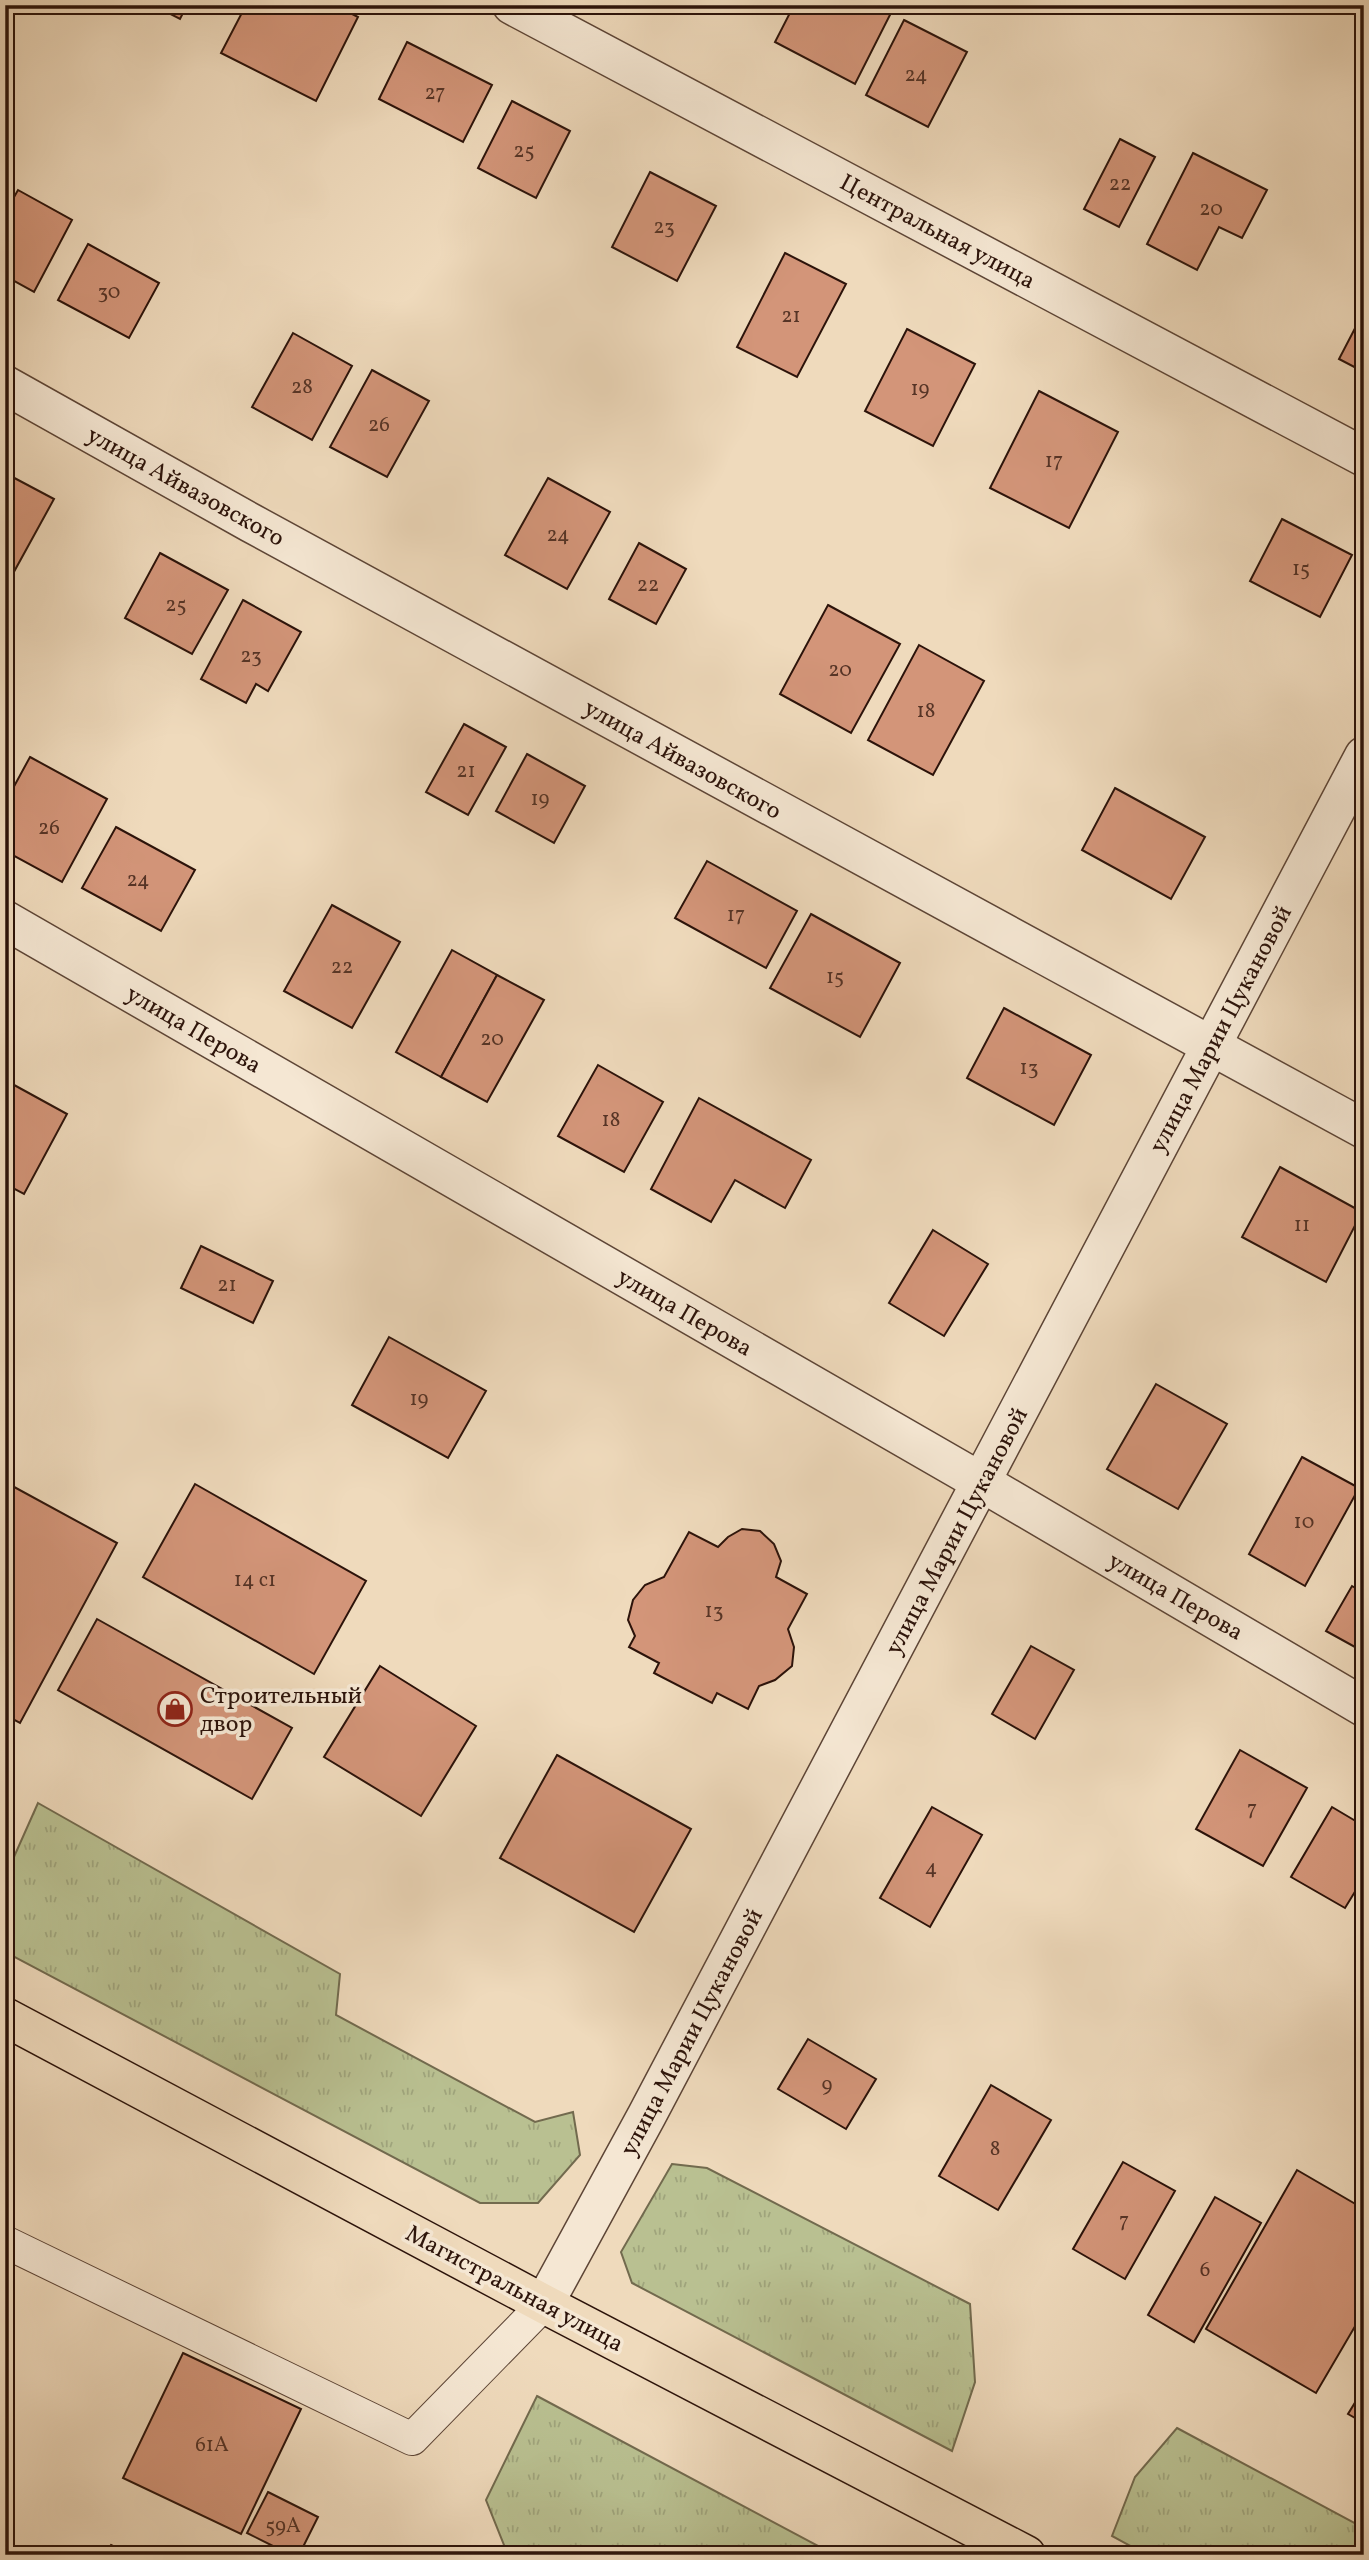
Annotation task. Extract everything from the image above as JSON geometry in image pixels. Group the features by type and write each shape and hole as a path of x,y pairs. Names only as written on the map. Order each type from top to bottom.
{"main road":[{"name":"Магистральная улица","path":"5,2017 544,2304 1026,2555"}],"street":[{"name":"Центральная улица","path":"512,5 1364,457"},
{"name":"улица Айвазовского","path":"5,385 275,536 1364,1129"},
{"name":"улица Марии Цукановой","path":"544,2304 647,2115 1364,756"},
{"name":"улица Перова","path":"5,920 981,1482 1364,1707"}],"lane":[{"path":"5,2242 412,2439 544,2304"}],"green space":[{"path":"38,1803 340,1974 336,2015 535,2122 573,2112 580,2155 538,2203 480,2203 5,1952 5,1877"},
{"path":"672,2164 707,2168 970,2304 975,2382 952,2451 632,2283 621,2252"},
{"path":"537,2396 835,2555 508,2555 486,2500"},
{"path":"1177,2428 1364,2528 1364,2555 1147,2555 1112,2536 1135,2477"}],"building":[{"path":"153,5 187,5 180,19"},
{"path":"246,5 335,5 358,17 316,101 221,53"},
{"path":"794,5 895,5 855,84 775,42"},
{"path":"904,20 967,52 928,127 866,95"},
{"path":"407,42 492,85 463,142 379,99"},
{"path":"512,101 570,131 536,198 478,168"},
{"path":"1120,139 1155,157 1119,227 1084,209"},
{"path":"1193,153 1267,190 1242,238 1219,227 1197,270 1147,244"},
{"path":"650,172 716,206 677,281 612,247"},
{"path":"18,190 72,220 34,292 5,276 5,213"},
{"path":"88,244 159,283 129,338 58,300"},
{"path":"785,253 846,284 797,377 737,347"},
{"path":"1364,311 1364,372 1339,359"},
{"path":"907,329 975,364 933,446 865,411"},
{"path":"293,333 352,366 312,440 252,407"},
{"path":"372,370 429,401 387,477 330,447"},
{"path":"1039,391 1118,432 1069,528 990,488"},
{"path":"5,473 54,499 10,579 5,576"},
{"path":"548,478 610,512 567,589 505,555"},
{"path":"1282,519 1352,555 1320,617 1250,581"},
{"path":"639,543 686,569 656,624 609,599"},
{"path":"160,553 228,590 192,654 125,618"},
{"path":"243,600 301,632 268,691 256,684 246,703 201,679"},
{"path":"828,605 900,644 851,733 780,694"},
{"path":"919,645 984,681 933,775 868,740"},
{"path":"464,724 506,747 468,815 426,792"},
{"path":"527,754 585,786 554,843 496,811"},
{"path":"30,757 107,799 62,882 5,851 5,803"},
{"path":"1115,788 1205,837 1171,899 1082,850"},
{"path":"116,827 195,870 161,931 82,888"},
{"path":"707,861 797,911 766,968 675,918"},
{"path":"332,905 400,942 352,1028 284,991"},
{"path":"811,914 900,963 860,1037 770,988"},
{"path":"452,950 497,975 441,1077 396,1052"},
{"path":"497,975 544,1000 487,1102 441,1077"},
{"path":"1004,1008 1091,1055 1054,1125 967,1078"},
{"path":"598,1065 663,1102 624,1172 558,1136"},
{"path":"5,1080 67,1114 24,1194 5,1184"},
{"path":"699,1098 811,1160 785,1208 735,1180 711,1222 651,1189"},
{"path":"1280,1167 1362,1212 1326,1282 1242,1237"},
{"path":"933,1230 988,1264 944,1336 889,1303"},
{"path":"201,1246 273,1281 253,1323 181,1288"},
{"path":"389,1337 486,1391 448,1458 352,1405"},
{"path":"1156,1384 1227,1424 1178,1509 1107,1469"},
{"path":"1302,1457 1359,1488 1305,1586 1249,1554"},
{"path":"5,1482 117,1543 20,1723 5,1715"},
{"path":"195,1484 366,1581 314,1674 143,1577"},
{"path":"742,1529 760,1531 774,1544 781,1561 776,1577 807,1594 788,1629 794,1647 792,1666 775,1680 759,1686 748,1709 717,1693 712,1703 654,1673 659,1663 629,1647 635,1636 628,1620 633,1600 645,1585 664,1577 689,1532 718,1547"},
{"path":"1352,1586 1364,1593 1364,1652 1326,1631"},
{"name":"Строительный двор","path":"97,1619 292,1728 252,1799 58,1690"},
{"path":"1031,1646 1074,1670 1035,1739 992,1714"},
{"path":"380,1666 476,1726 421,1816 324,1757"},
{"path":"1240,1750 1307,1788 1263,1866 1196,1829"},
{"path":"557,1755 691,1829 634,1932 500,1858"},
{"path":"932,1807 982,1835 930,1927 880,1898"},
{"path":"1332,1807 1364,1826 1364,1877 1345,1908 1291,1877"},
{"path":"808,2039 876,2079 846,2129 778,2089"},
{"path":"991,2085 1051,2120 998,2210 939,2176"},
{"path":"1123,2162 1175,2191 1125,2279 1073,2249"},
{"path":"1297,2170 1364,2209 1364,2311 1316,2393 1206,2329"},
{"path":"1215,2197 1261,2223 1194,2342 1148,2315"},
{"path":"183,2353 301,2409 241,2534 123,2478"},
{"path":"1364,2388 1364,2423 1348,2414"},
{"path":"268,2492 318,2517 299,2555 291,2555 247,2533"},
{"path":"111,2545 130,2555 105,2555"}],"place":[{"name":"Строительный двор","path":"175,1709"}]}
